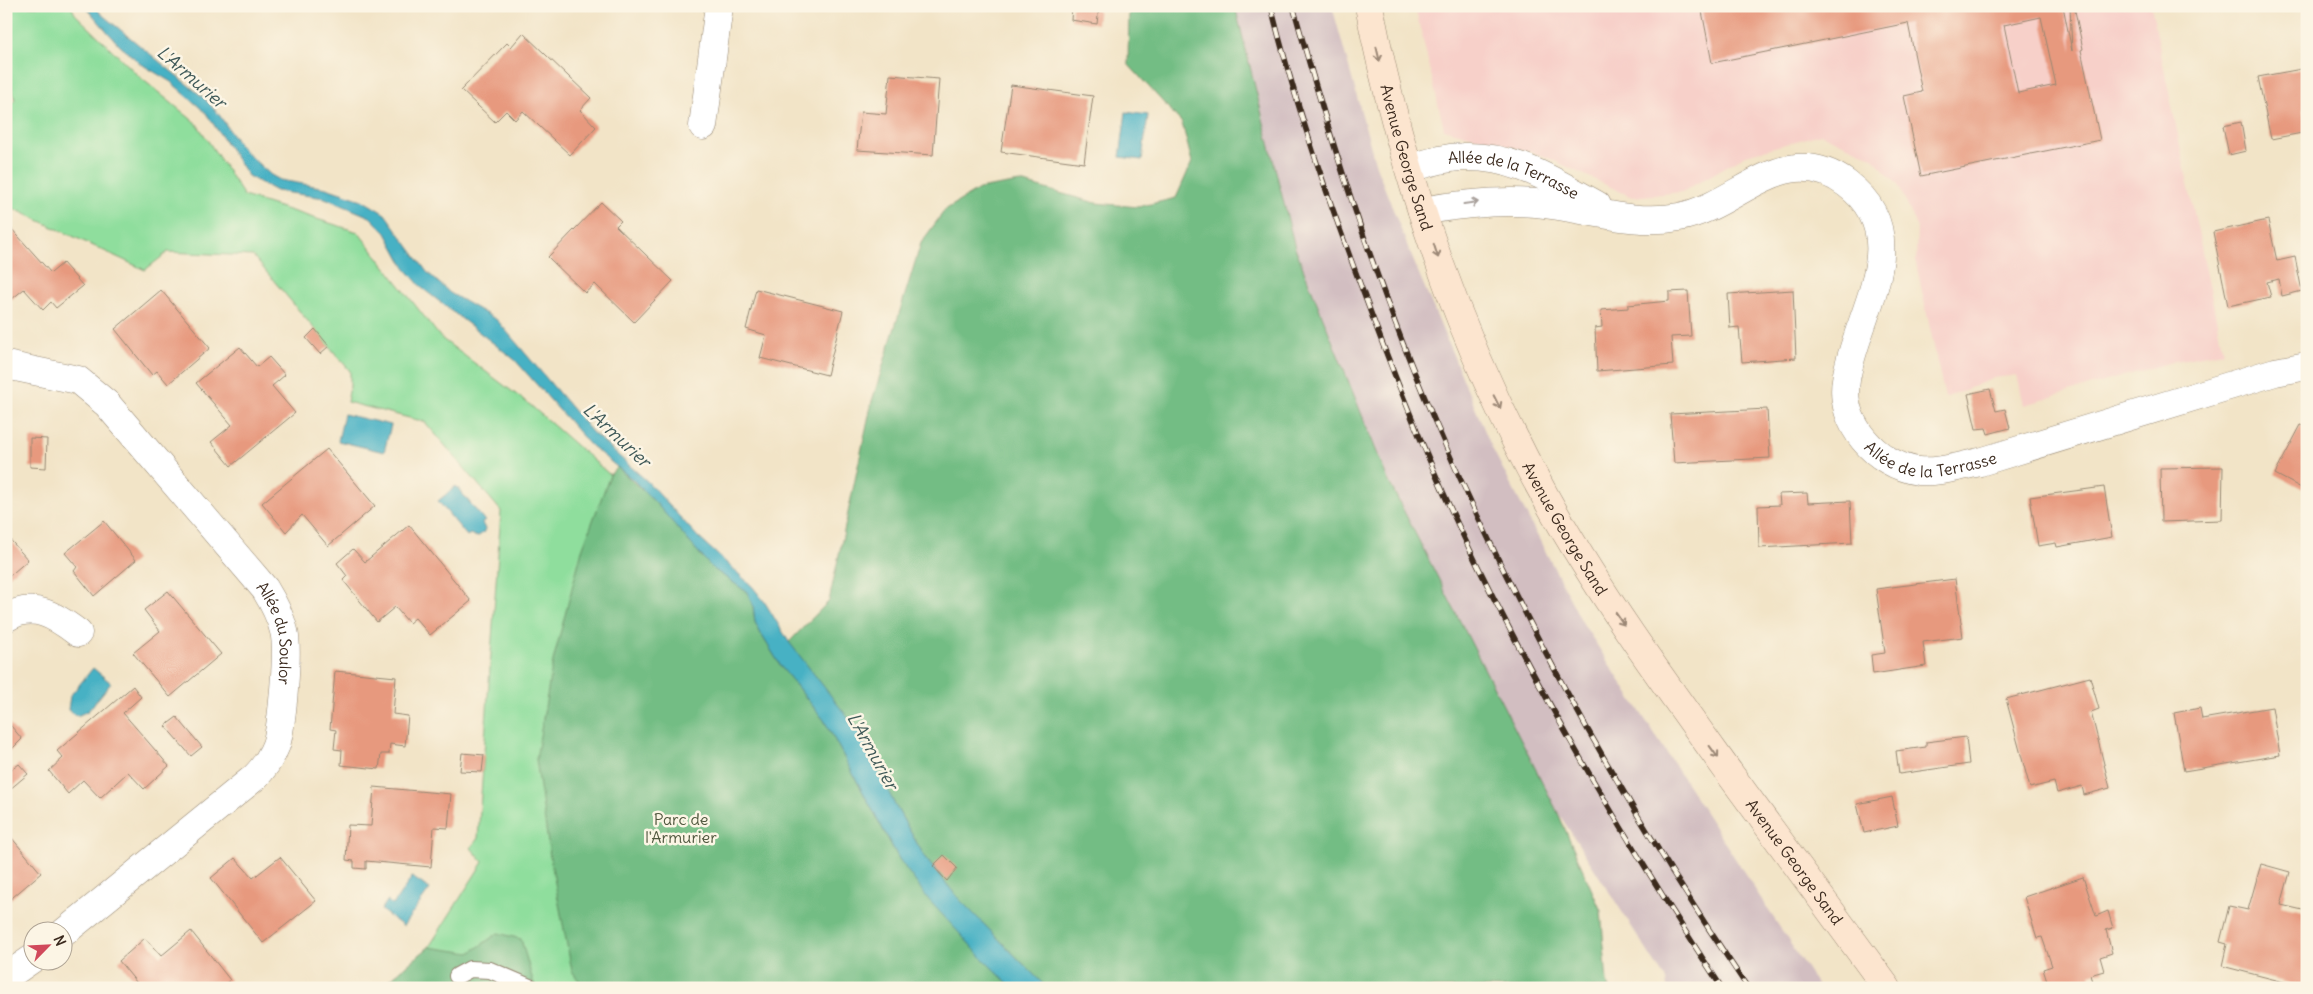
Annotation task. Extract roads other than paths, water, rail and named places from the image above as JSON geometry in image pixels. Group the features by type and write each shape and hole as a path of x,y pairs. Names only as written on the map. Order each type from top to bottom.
{"street":[{"path":"703,126 719,6"},
{"name":"Avenue George Sand","path":"1369,6 1379,56 1409,168 1445,278 1491,390 1545,496 1608,602 1691,720 1887,988"},
{"name":"Allée de la Terrasse","path":"1409,168 1461,156 1488,158 1513,164 1548,177 1613,214"},
{"name":"Allée de la Terrasse","path":"1422,211 1480,202 1509,202 1536,203 1642,219 1665,219 1694,214 1710,208 1772,172 1786,168 1817,170 1847,184 1872,213 1879,234 1881,258 1879,273 1849,364 1845,382 1850,418 1858,433 1879,454 1916,471 1932,471 1980,462 2222,387 2275,372 2307,366"},
{"name":"Allée du Soulor","path":"6,365 73,379 88,387 107,404 265,589 279,616 286,646 279,729 276,745 264,767 255,778 72,926"},
{"path":"6,618 25,610 38,610 57,618 78,633"},
{"path":"6,977 22,966"}],"lane":[{"path":"457,976 470,968 490,970 532,988"}],"water":[{"path":"85,6 96,6 100,13 204,98 220,116 242,149 271,175 280,180 326,188 362,200 385,214 427,272 450,293 497,320 592,432 648,482 698,537 752,586 764,601 789,642 860,733 895,805 926,859 959,899 1047,988 1013,988 985,961 928,899 899,859 824,720 782,668 761,634 755,622 753,605 747,592 712,568 655,502 632,479 590,445 515,360 422,288 405,268 386,233 370,217 325,198 276,191 248,176 206,113 171,82 141,64 119,45"},
{"path":"1126,112 1148,115 1142,160 1120,157"},
{"path":"344,414 391,425 384,452 338,441"},
{"path":"456,486 485,521 482,523 485,529 483,533 477,537 470,534 467,536 438,501"},
{"path":"93,668 111,683 88,711 77,716 68,710 70,696"},
{"path":"412,877 430,889 403,926 381,910 387,901 393,905"}],"railway":[{"path":"1271,6 1300,111 1334,213 1407,406 1460,529 1519,647 1583,763 1616,820 1722,988"},
{"path":"1293,6 1325,117 1379,280 1420,387 1475,512 1545,652 1583,721 1662,856 1748,988"}],"water label":[{"name":"L'Armurier","path":"192,77"},
{"name":"L'Armurier","path":"617,435"},
{"name":"L'Armurier","path":"873,751"}],"park label":[{"name":"Parc de l'Armurier","path":"681,828"}]}
